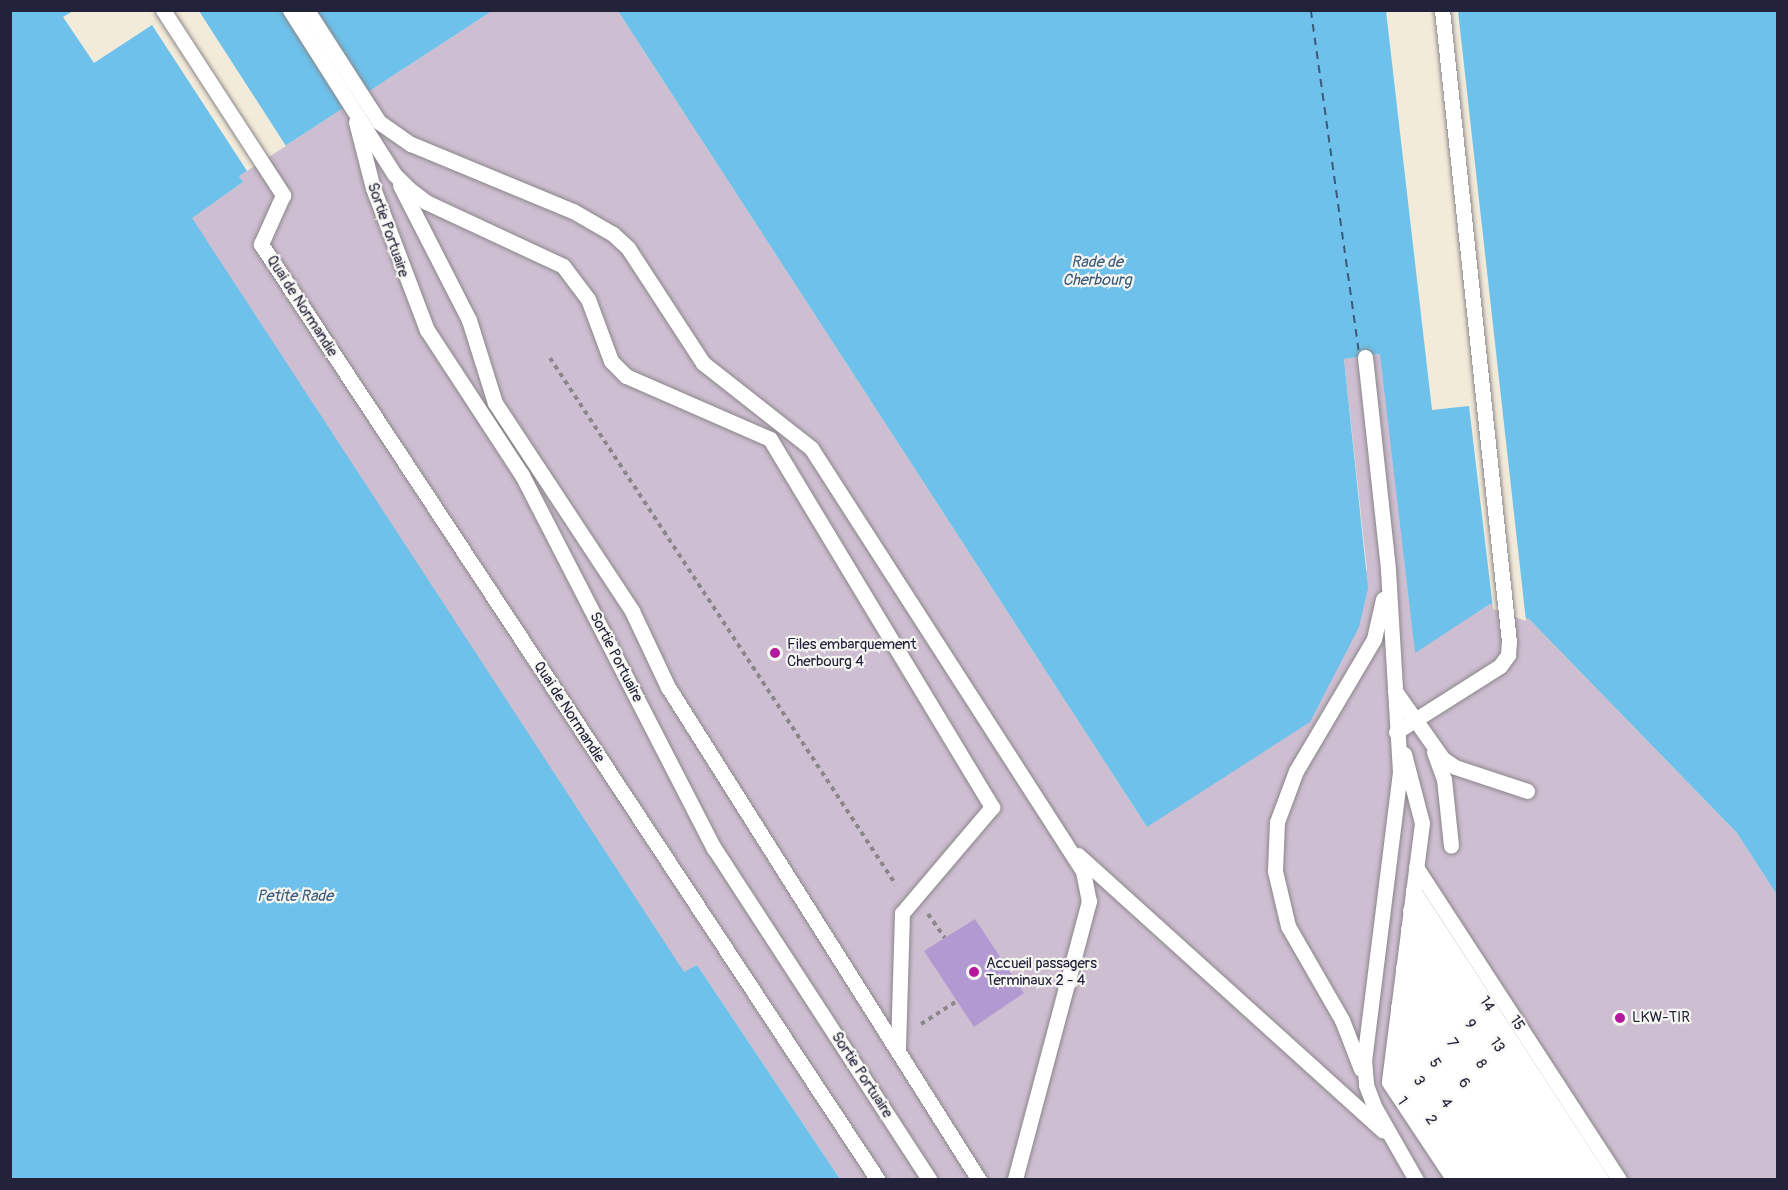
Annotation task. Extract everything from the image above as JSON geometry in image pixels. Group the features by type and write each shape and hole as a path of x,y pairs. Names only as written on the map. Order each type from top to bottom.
{"lane":[{"name":"Quai de Normandie","path":"163,10 283,195 261,244 878,1179"},
{"path":"290,10 394,174 469,320 495,403 632,611 668,687 979,1179"},
{"path":"307,10 367,106 387,128 411,144 573,212 613,234 628,248 703,363 811,448 1065,843 1089,886 1089,901 1015,1179"},
{"path":"1396,732 1500,666 1508,655 1509,642 1442,10"},
{"name":"Sortie Portuaire","path":"353,111 373,188 427,330 522,476 714,848 930,1179"},
{"path":"394,174 426,202 563,266 588,299 611,362 626,376 770,439 992,807 902,913 898,1051"},
{"path":"1366,1085 1364,1060 1395,830 1400,772 1388,570 1362,357 1382,572 1380,623 1296,771 1277,822 1275,871 1288,926 1332,1004 1366,1085 1388,1137 1416,1179"},
{"path":"1394,689 1432,748 1444,779 1451,846"},
{"path":"1392,1061 1416,867 1420,806 1396,732"},
{"path":"1432,748 1455,767 1527,791"},
{"path":"1065,843 1388,1137"},
{"name":"15","path":"1416,867 1619,1179"},
{"name":"14","path":"1413,890 1601,1179"},
{"name":"13","path":"1410,910 1585,1179"},
{"name":"9","path":"1408,929 1570,1179"},
{"name":"8","path":"1406,948 1556,1179"},
{"name":"7","path":"1403,967 1541,1179"},
{"name":"6","path":"1401,987 1527,1179"},
{"name":"5","path":"1398,1007 1511,1179"},
{"name":"4","path":"1396,1027 1496,1179"},
{"name":"3","path":"1394,1042 1484,1179"},
{"name":"1","path":"1392,1061 1389,1082 1454,1179"},
{"name":"2","path":"1392,1061 1470,1179"}],"path":[{"path":"550,358 890,879 927,912 945,938"}],"shaded area":[{"path":"492,11 618,11 1147,827 1367,570 1344,359 1381,354 1415,652 1490,604 1529,619 1737,833 1777,895 1777,1179 840,1179 697,965 684,973 191,218 243,182 239,176"}],"water":[{"name":"Petite Rade","path":"10,11 492,11 239,176 243,182 192,218 684,972 697,965 840,1179 11,1179"},
{"name":"Rade de Cherbourg","path":"618,11 1777,11 1777,895 1737,833 1529,619 1490,604 1415,653 1380,354 1344,359 1368,588 1359,627 1310,722 1147,827"}],"pier":[{"path":"73,11 199,11 286,146 247,171 152,25 94,63 63,17"},
{"path":"1386,11 1458,11 1526,621 1493,609 1469,406 1432,410"}],"building":[{"name":"Accueil passagers Terminaux 2 - 4","path":"975,919 1024,993 974,1027 924,951"}],"ferry route":[{"path":"1311,10 1359,353"}],"place":[{"name":"Files embarquement Cherbourg 4","path":"775,653"},
{"name":"Accueil passagers Terminaux 2 - 4","path":"974,972"},
{"name":"LKW-TIR","path":"1620,1018"}]}
